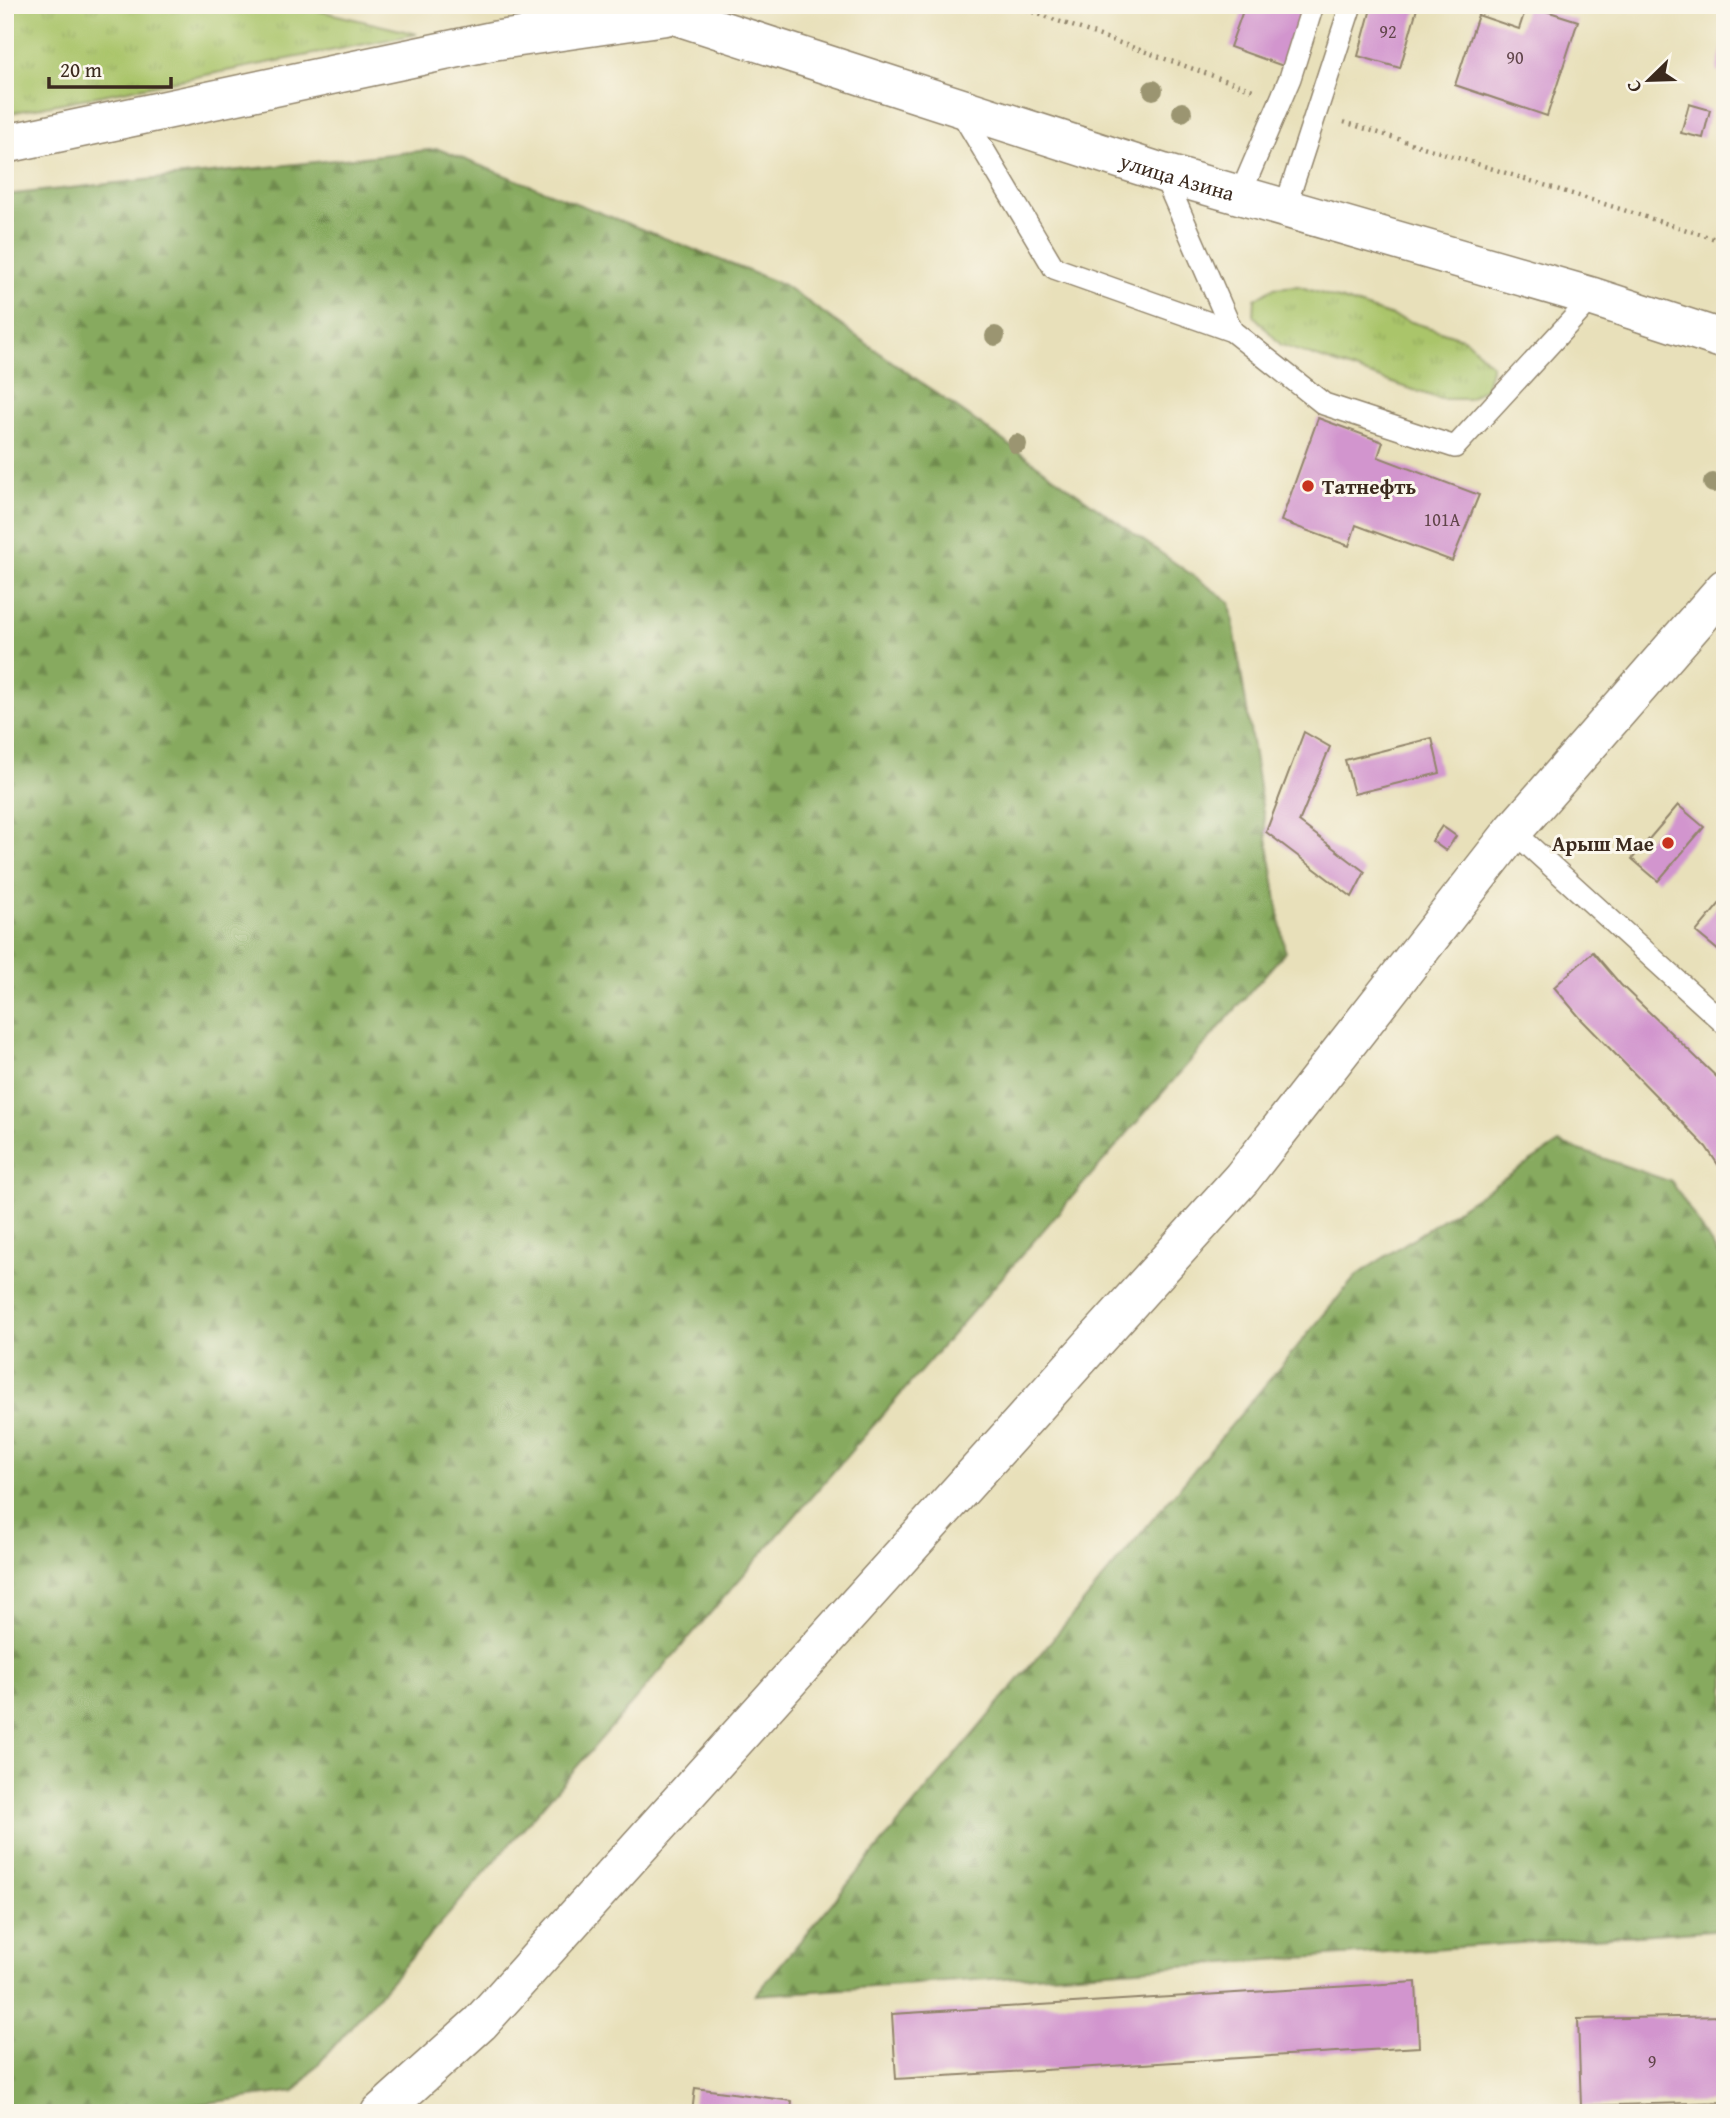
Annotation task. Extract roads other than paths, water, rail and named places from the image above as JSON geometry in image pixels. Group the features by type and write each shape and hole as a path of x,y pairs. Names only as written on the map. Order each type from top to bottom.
{"street":[{"name":"улица Азина","path":"634,5 674,15 1163,173 1593,297 1725,341"},
{"path":"5,144 492,41 674,15"},
{"path":"380,2113 480,2023 1242,1178 1513,831 1725,588"}],"lane":[{"path":"1240,195 1280,100 1313,5"},
{"path":"1285,208 1351,5"},
{"path":"957,105 1054,268 1232,331 1324,404 1455,447 1593,297"},
{"path":"1163,173 1232,331"},
{"path":"1513,831 1725,1024"}],"place":[{"name":"Татнефть","path":"1308,486"},
{"name":"Арыш Мае","path":"1668,843"}]}
